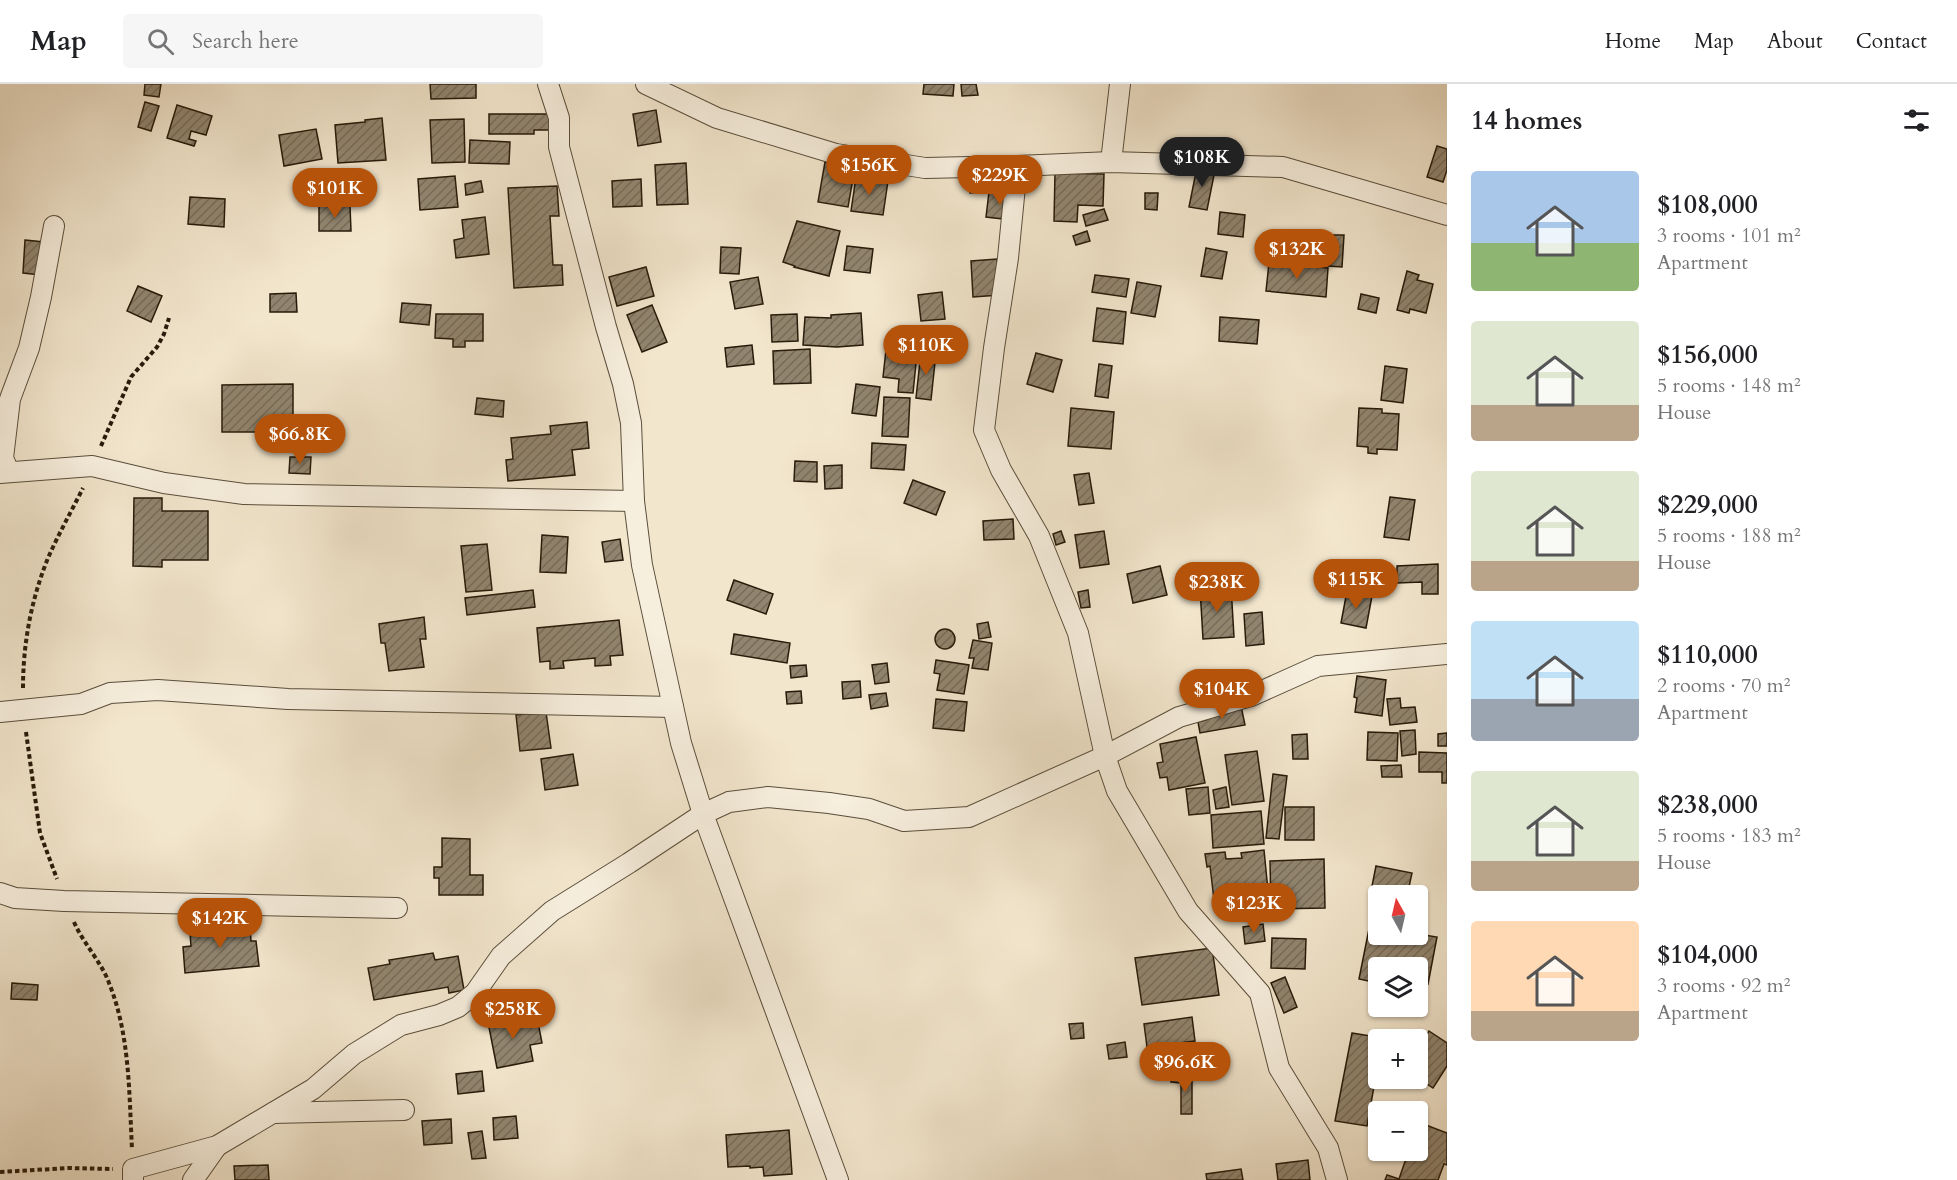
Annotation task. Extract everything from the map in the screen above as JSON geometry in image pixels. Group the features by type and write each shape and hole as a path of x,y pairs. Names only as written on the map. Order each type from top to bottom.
{"street":[{"path":"548,84 560,118 559,147 623,384 631,423 634,501 642,565 681,743 703,814 838,1180"},
{"path":"646,84 717,118 836,154 925,168 1111,162 1282,167 1447,215"},
{"path":"1111,162 1120,84"},
{"path":"1017,166 1008,258 984,430 1001,470 1039,536 1078,633 1105,756 1117,791 1188,911 1260,993 1280,1068 1328,1148 1337,1180"},
{"path":"54,226 29,348 10,399 3,458 4,472 92,466 164,483 244,494 634,501"},
{"path":"133,1175 217,1146 313,1089 354,1053 401,1025 439,1015 458,1007 475,993 501,956 552,911 703,814 729,802 768,797 829,802 869,809 904,820 969,817 1105,756 1179,717 1251,696 1318,666 1447,654"},
{"path":"0,712 81,704 110,693 158,690 288,699 673,706"},
{"path":"0,893 15,898 64,900 397,908"},
{"path":"270,1113 404,1110"},
{"path":"193,1180 217,1146"}],"path":[{"path":"0,1172 69,1168 133,1175 126,1044 109,981 80,937 40,833 23,708 23,654 34,601 48,558 131,377 157,347 169,318"}],"building":[{"path":"145,84 161,84 159,97 144,95"},
{"path":"430,84 476,84 476,98 431,99"},
{"path":"924,84 954,84 953,96 923,94"},
{"path":"961,84 976,84 978,95 962,96"},
{"path":"145,102 159,106 151,131 138,127"},
{"path":"177,105 212,116 206,135 191,131 189,139 196,141 194,146 167,138"},
{"path":"656,110 661,142 638,146 633,114"},
{"path":"489,114 551,114 551,130 534,130 534,134 489,134"},
{"path":"382,118 386,160 338,163 335,125"},
{"path":"464,119 465,162 432,163 430,120"},
{"path":"316,129 322,159 284,166 279,135"},
{"path":"470,140 510,142 509,164 469,163"},
{"path":"1437,146 1447,149 1447,170 1443,182 1427,177"},
{"path":"825,162 855,167 848,207 818,202"},
{"path":"686,163 688,204 657,205 655,165"},
{"path":"1197,167 1215,170 1207,210 1189,207"},
{"path":"1055,173 1104,174 1103,206 1078,205 1077,222 1054,221"},
{"path":"455,176 458,207 420,210 418,179"},
{"path":"856,177 888,181 883,215 851,211"},
{"path":"641,179 642,206 613,207 612,181"},
{"path":"978,179 980,192 970,193 968,180"},
{"path":"481,181 483,192 466,195 465,184"},
{"path":"557,186 559,216 550,216 553,265 562,265 563,285 514,288 508,188"},
{"path":"989,192 1014,195 1011,220 986,217"},
{"path":"1145,193 1158,193 1157,210 1145,209"},
{"path":"190,197 225,199 224,227 188,224"},
{"path":"319,206 350,206 351,231 319,231"},
{"path":"1104,209 1108,220 1086,226 1083,215"},
{"path":"1220,212 1245,215 1243,237 1218,234"},
{"path":"485,217 489,254 456,258 454,240 464,238 462,220"},
{"path":"797,221 840,231 829,276 783,262"},
{"path":"1087,231 1090,241 1076,245 1073,236"},
{"path":"1331,235 1344,235 1342,267 1328,266"},
{"path":"25,240 44,242 41,275 23,273"},
{"path":"847,246 873,249 870,273 844,270"},
{"path":"721,247 741,248 739,274 720,273"},
{"path":"1206,248 1227,252 1222,279 1201,276"},
{"path":"997,259 1000,295 973,297 971,261"},
{"path":"1269,263 1328,268 1326,297 1266,291"},
{"path":"646,267 654,296 617,306 609,277"},
{"path":"1407,271 1419,275 1417,280 1433,284 1426,313 1410,309 1409,313 1397,310"},
{"path":"1095,275 1129,279 1126,297 1092,292"},
{"path":"758,277 763,304 735,309 730,282"},
{"path":"1137,282 1161,286 1155,317 1131,313"},
{"path":"138,286 162,296 151,322 127,311"},
{"path":"942,292 945,319 921,321 918,295"},
{"path":"296,293 297,312 270,312 270,294"},
{"path":"1361,294 1379,298 1376,313 1358,309"},
{"path":"402,303 431,305 429,325 400,322"},
{"path":"652,305 667,342 642,352 627,315"},
{"path":"1097,308 1126,312 1123,344 1093,341"},
{"path":"861,313 863,345 837,347 803,345 805,317 831,318 831,315"},
{"path":"436,314 483,314 483,341 465,341 465,347 453,347 453,339 435,338"},
{"path":"797,314 798,341 772,342 771,315"},
{"path":"1220,317 1259,320 1257,344 1219,341"},
{"path":"887,341 918,344 913,393 898,392 899,379 883,377"},
{"path":"752,345 754,364 727,367 725,348"},
{"path":"810,349 811,383 774,384 773,351"},
{"path":"921,352 936,353 931,400 916,398"},
{"path":"1036,353 1062,360 1053,392 1027,384"},
{"path":"1099,364 1112,366 1108,398 1095,396"},
{"path":"1385,366 1407,369 1403,403 1381,400"},
{"path":"293,384 293,432 222,432 222,385"},
{"path":"856,384 880,387 876,416 852,413"},
{"path":"884,397 910,398 908,437 882,436"},
{"path":"477,398 504,401 503,417 475,414"},
{"path":"1071,408 1114,412 1111,449 1068,446"},
{"path":"1359,408 1382,409 1382,413 1399,414 1397,450 1377,449 1377,454 1368,453 1368,447 1357,446"},
{"path":"587,422 589,448 572,450 575,475 508,481 506,460 513,459 511,438 551,434 550,426"},
{"path":"872,443 906,445 904,470 871,468"},
{"path":"290,457 311,457 310,474 289,473"},
{"path":"795,461 817,462 817,482 794,481"},
{"path":"842,465 842,488 825,489 824,466"},
{"path":"1089,473 1094,503 1079,505 1074,475"},
{"path":"913,480 945,492 936,515 904,503"},
{"path":"1390,497 1415,500 1409,540 1384,537"},
{"path":"134,498 162,498 162,511 208,511 208,560 162,560 162,567 133,566"},
{"path":"1013,519 1014,539 984,540 983,521"},
{"path":"1061,531 1065,542 1056,545 1053,534"},
{"path":"1104,531 1109,564 1080,568 1075,535"},
{"path":"542,535 568,537 566,573 540,572"},
{"path":"620,539 623,560 605,562 602,542"},
{"path":"487,544 492,590 466,592 461,546"},
{"path":"1438,564 1438,594 1422,594 1422,582 1397,583 1397,566"},
{"path":"1160,566 1167,595 1133,603 1127,574"},
{"path":"734,580 773,594 766,614 727,600"},
{"path":"1231,586 1234,637 1203,639 1200,588"},
{"path":"533,590 535,607 467,615 465,598"},
{"path":"1088,590 1090,607 1081,608 1078,592"},
{"path":"1347,591 1372,596 1366,628 1341,623"},
{"path":"1262,612 1264,644 1246,646 1244,614"},
{"path":"424,617 426,639 420,639 424,667 389,671 385,643 381,643 379,624"},
{"path":"619,620 623,655 610,656 611,665 595,666 595,658 563,661 564,668 550,669 550,661 540,662 537,628"},
{"path":"988,622 991,637 979,639 977,624"},
{"path":"945,629 952,632 955,639 952,646 945,649 938,646 935,639 938,632"},
{"path":"734,634 790,643 787,663 731,654"},
{"path":"973,640 992,643 988,670 972,668 974,658 969,658"},
{"path":"936,660 969,665 964,694 937,690 940,674 934,673"},
{"path":"887,663 889,682 875,684 872,665"},
{"path":"806,665 807,676 791,678 790,666"},
{"path":"1357,676 1386,680 1382,716 1355,712 1357,698 1354,697"},
{"path":"860,681 861,697 843,699 842,682"},
{"path":"801,691 802,703 787,704 786,692"},
{"path":"886,693 888,706 871,709 869,695"},
{"path":"1400,698 1401,708 1415,707 1417,722 1390,725 1387,699"},
{"path":"936,699 967,702 964,731 933,728"},
{"path":"1241,706 1245,725 1200,733 1198,722 1206,720 1204,713"},
{"path":"546,712 551,748 520,751 516,715"},
{"path":"1415,730 1416,754 1402,756 1400,731"},
{"path":"1368,732 1398,733 1397,761 1367,760"},
{"path":"1447,733 1447,746 1438,746 1438,734"},
{"path":"1307,734 1308,759 1293,759 1292,735"},
{"path":"1196,737 1205,783 1169,790 1167,777 1160,778 1157,763 1163,762 1160,744"},
{"path":"1257,751 1264,801 1232,805 1225,755"},
{"path":"1419,752 1447,753 1447,783 1442,783 1442,772 1419,772"},
{"path":"573,754 578,785 545,790 541,759"},
{"path":"1401,765 1402,777 1382,777 1381,766"},
{"path":"1273,774 1287,776 1279,839 1266,838"},
{"path":"1208,787 1210,813 1189,815 1186,789"},
{"path":"1226,787 1229,807 1216,809 1213,790"},
{"path":"1285,807 1314,807 1314,840 1285,840"},
{"path":"1261,811 1264,844 1213,848 1211,815"},
{"path":"442,838 470,839 470,875 483,875 483,895 439,895 439,878 434,878 434,867 442,867"},
{"path":"1264,850 1269,901 1247,903 1247,897 1214,900 1210,866 1207,867 1205,854 1225,852 1226,859 1242,858 1241,853"},
{"path":"1324,859 1325,908 1271,909 1270,861"},
{"path":"1376,866 1412,873 1409,885 1372,885"},
{"path":"221,919 222,931 250,928 251,941 256,941 259,966 185,973 183,947 191,946 190,933 203,932 202,921"},
{"path":"1263,924 1265,941 1245,944 1243,927"},
{"path":"1368,934 1368,945 1428,945 1428,936 1437,937 1428,984 1428,957 1368,957 1368,981 1359,979"},
{"path":"1272,938 1306,939 1305,969 1271,968"},
{"path":"1212,948 1219,995 1142,1005 1135,958"},
{"path":"433,953 435,960 458,956 464,990 449,993 448,987 374,1000 368,968 390,964 389,960"},
{"path":"1285,977 1297,1007 1284,1013 1271,983"},
{"path":"12,983 38,985 37,1000 11,999"},
{"path":"502,1014 504,1023 537,1017 542,1043 530,1045 533,1061 497,1068 487,1017"},
{"path":"1192,1017 1195,1041 1147,1047 1144,1024"},
{"path":"1083,1023 1084,1038 1071,1039 1069,1024"},
{"path":"1429,1031 1447,1043 1447,1066 1433,1088 1428,1085"},
{"path":"1352,1033 1368,1036 1368,1089 1374,1089 1371,1101 1368,1101 1367,1126 1335,1121"},
{"path":"1125,1042 1127,1057 1109,1059 1107,1045"},
{"path":"482,1071 484,1091 458,1094 456,1074"},
{"path":"1171,1075 1192,1076 1192,1114 1181,1114 1181,1083 1171,1082"},
{"path":"516,1116 518,1138 494,1140 493,1118"},
{"path":"451,1119 452,1143 424,1145 422,1121"},
{"path":"1428,1126 1447,1133 1447,1165 1444,1164 1438,1180 1385,1180 1387,1175 1399,1179 1405,1161 1428,1161"},
{"path":"789,1130 792,1174 764,1176 763,1167 728,1167 726,1135"},
{"path":"482,1131 486,1158 472,1159 468,1133"},
{"path":"1308,1160 1310,1180 1278,1180 1276,1164"},
{"path":"268,1165 269,1180 235,1180 234,1166"},
{"path":"1241,1169 1243,1180 1207,1180 1206,1174"}]}
